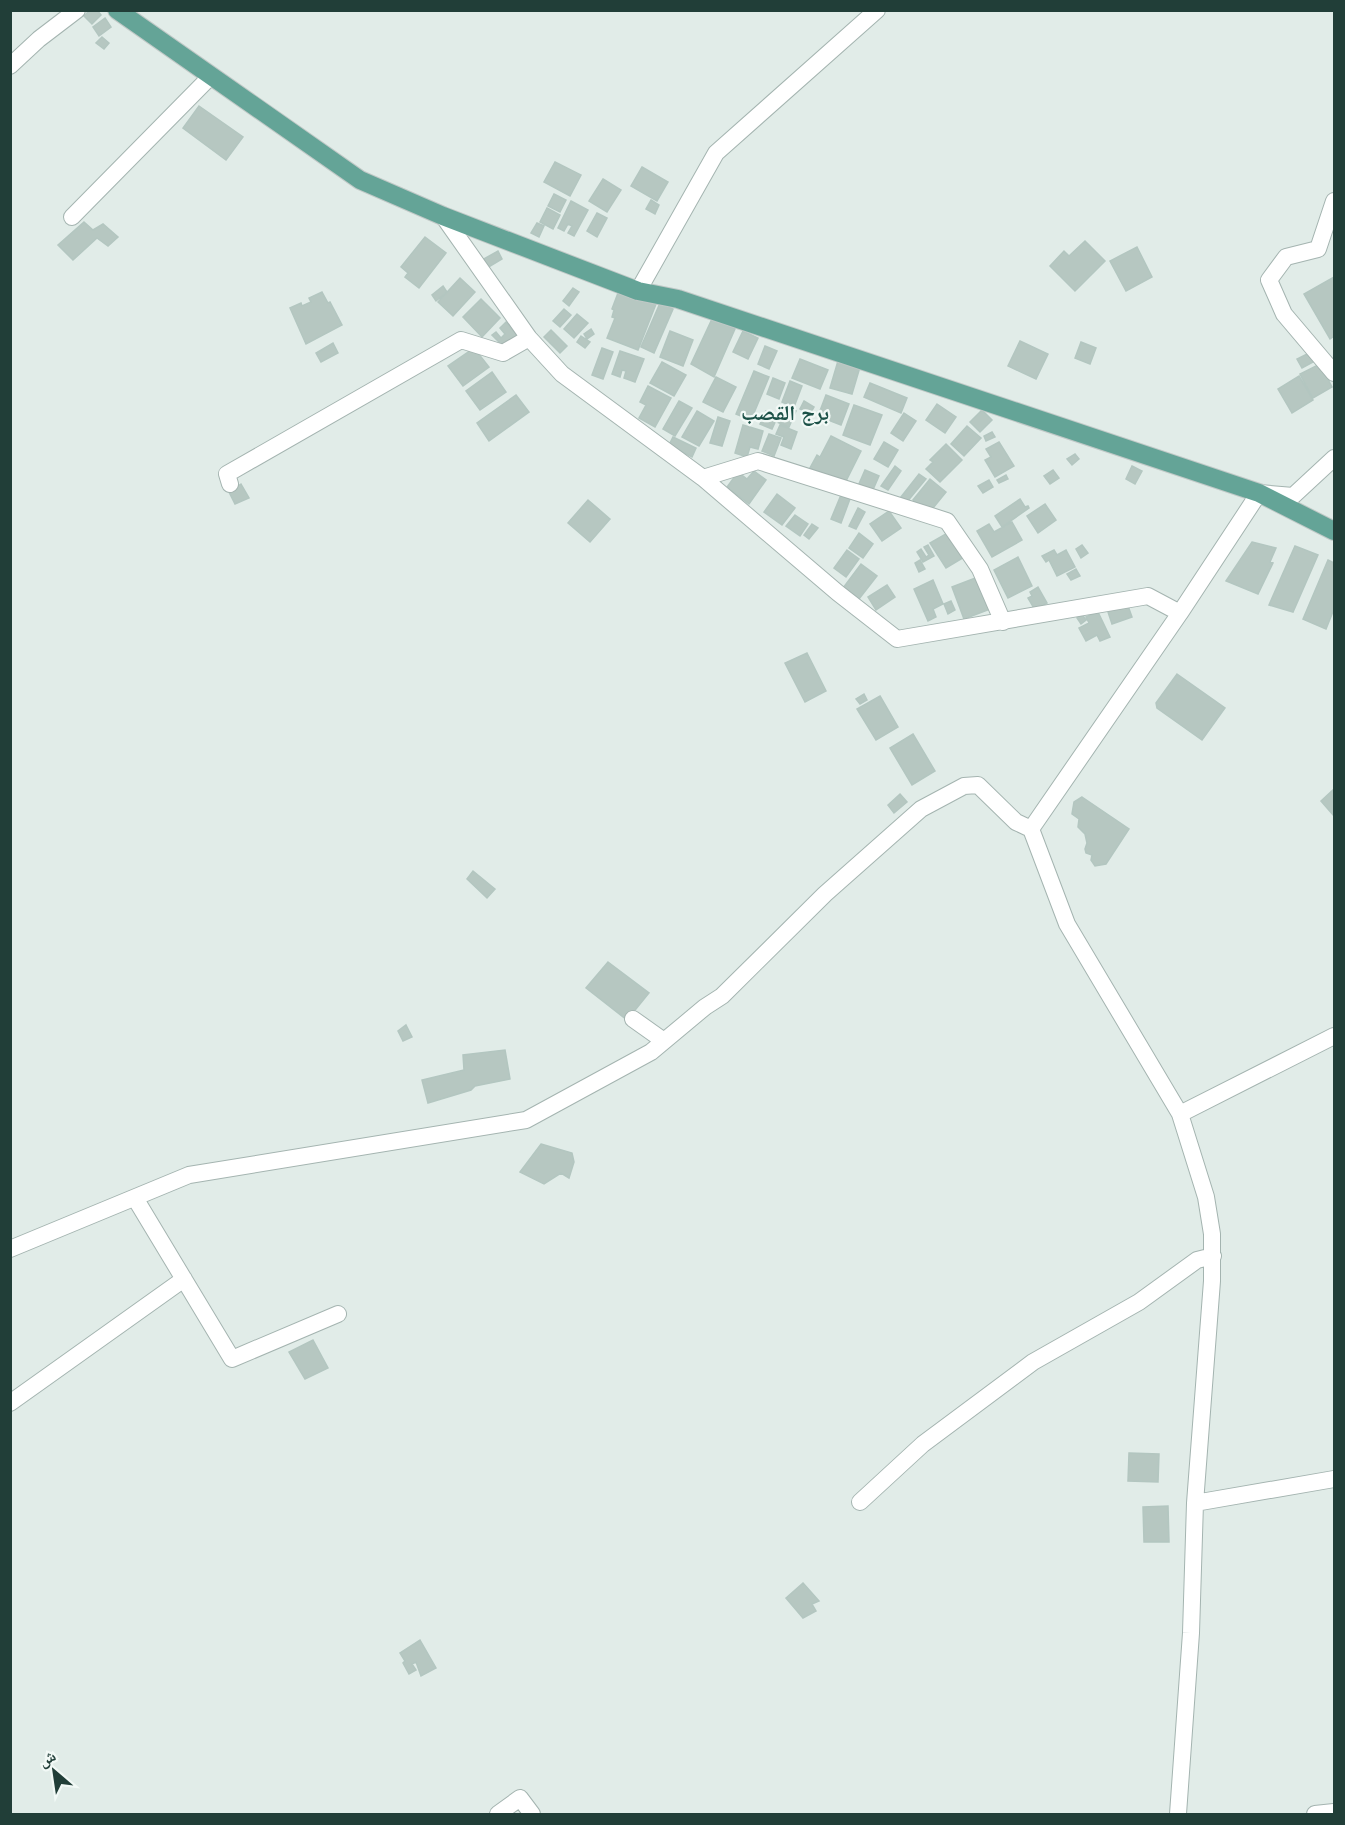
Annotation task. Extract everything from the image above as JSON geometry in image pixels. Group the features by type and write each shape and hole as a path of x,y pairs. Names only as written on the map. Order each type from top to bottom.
{"main road":[{"path":"117,10 355,177 443,216 638,291 678,299 1258,493 1335,531"}],"street":[{"path":"10,66 39,39 77,10"},
{"path":"638,291 716,153 877,10"},
{"path":"72,218 210,76"},
{"path":"1335,201 1318,249 1286,257 1269,280 1284,314 1335,373"},
{"path":"443,216 529,338 562,374 704,478 838,593 897,639 1148,596 1180,613"},
{"path":"230,484 227,474 461,340 502,353 529,338"},
{"path":"1031,829 1180,613 1258,493 1293,496 1335,458"},
{"path":"704,478 758,461 947,520 980,569 1004,622"},
{"path":"10,1249 189,1175 526,1120 651,1052 705,1007 722,996 825,894 921,809 963,786 978,785 1016,822 1031,829 1067,924 1180,1114 1206,1197 1213,1256 1195,1503 1191,1633 1178,1815"},
{"path":"633,1019 664,1041"},
{"path":"1180,1114 1335,1036"},
{"path":"135,1197 232,1359 338,1314"},
{"path":"860,1502 923,1444 1032,1362 1139,1302 1197,1260 1213,1256"},
{"path":"10,1403 184,1279"},
{"path":"1195,1503 1335,1479"},
{"path":"498,1815 520,1798 532,1815"},
{"path":"1315,1815 1335,1812"}],"building":[{"path":"90,10 97,10 101,15 92,24 84,16"},
{"path":"105,18 111,27 99,36 93,27"},
{"path":"102,37 109,43 104,49 96,43"},
{"path":"199,106 243,137 226,160 183,128"},
{"path":"555,162 581,175 570,196 544,182"},
{"path":"642,167 668,182 657,201 631,186"},
{"path":"603,179 621,190 607,212 589,201"},
{"path":"554,194 566,200 560,212 548,206"},
{"path":"651,200 659,205 655,214 646,209"},
{"path":"571,201 588,210 574,236 568,233 572,226 568,224 564,231 558,228"},
{"path":"547,208 560,215 553,229 540,222"},
{"path":"597,213 607,218 597,237 587,231"},
{"path":"84,222 93,230 103,224 118,237 108,246 97,238 73,260 58,245"},
{"path":"537,223 544,226 539,237 531,233"},
{"path":"425,237 446,253 419,288 405,277 408,273 401,267"},
{"path":"1085,241 1105,261 1075,291 1050,266 1064,251 1069,256"},
{"path":"1137,247 1152,277 1126,291 1110,261"},
{"path":"498,251 502,259 487,268 482,260"},
{"path":"1334,277 1334,336 1330,339 1304,294"},
{"path":"460,278 475,292 453,316 438,302"},
{"path":"621,285 658,299 638,350 607,338 615,318 612,317 614,310 612,309"},
{"path":"443,286 447,292 436,301 432,295"},
{"path":"573,288 579,292 569,306 563,301"},
{"path":"322,292 342,325 306,344 290,308 311,302 309,298"},
{"path":"481,299 500,318 482,337 463,317"},
{"path":"660,303 673,309 654,353 641,347"},
{"path":"564,309 571,315 560,327 553,321"},
{"path":"577,314 588,323 574,338 564,329"},
{"path":"712,319 735,329 714,377 691,364"},
{"path":"506,322 517,335 504,347 492,335 496,332 501,338 505,334 500,328"},
{"path":"591,329 594,334 587,339 584,334"},
{"path":"551,330 567,346 560,353 544,337"},
{"path":"670,331 693,340 683,366 660,357"},
{"path":"743,331 758,338 748,359 733,352"},
{"path":"581,336 590,342 585,348 577,342"},
{"path":"1020,341 1048,354 1036,379 1008,366"},
{"path":"1081,342 1096,348 1090,364 1075,358"},
{"path":"333,343 338,353 321,362 316,353"},
{"path":"765,346 777,351 769,369 758,364"},
{"path":"474,348 489,367 463,386 448,366"},
{"path":"602,348 613,352 603,379 592,375"},
{"path":"620,351 644,359 635,382 624,378 626,371 622,370 620,377 612,374"},
{"path":"1311,352 1315,361 1302,368 1297,359"},
{"path":"800,359 828,370 820,389 792,378"},
{"path":"838,361 860,367 852,394 830,388"},
{"path":"662,362 686,375 674,396 650,383"},
{"path":"1320,364 1332,387 1313,398 1300,374"},
{"path":"754,371 769,377 751,420 736,414"},
{"path":"492,372 506,392 480,410 466,391"},
{"path":"1299,376 1313,400 1292,413 1278,389"},
{"path":"716,377 736,387 723,412 703,402"},
{"path":"773,378 785,383 779,399 767,394"},
{"path":"790,381 802,386 794,407 782,402"},
{"path":"870,383 907,398 901,413 864,397"},
{"path":"648,386 671,398 655,427 639,418 646,405 640,402"},
{"path":"516,395 529,412 489,441 477,423"},
{"path":"826,395 849,404 841,425 818,416"},
{"path":"679,401 692,408 675,436 663,429"},
{"path":"804,401 814,407 810,414 800,409"},
{"path":"937,404 956,417 945,433 926,420"},
{"path":"854,405 882,415 870,445 843,435"},
{"path":"784,406 796,411 789,427 777,422"},
{"path":"982,410 992,420 980,432 970,422"},
{"path":"697,411 714,421 699,446 682,437"},
{"path":"766,411 778,416 772,429 760,424"},
{"path":"904,413 916,421 903,441 891,433"},
{"path":"718,417 730,421 722,446 710,443"},
{"path":"743,425 763,431 758,449 750,447 747,457 735,453"},
{"path":"780,425 797,432 791,449 781,445 784,437 776,434"},
{"path":"967,426 981,438 964,456 951,444"},
{"path":"992,432 995,437 986,441 984,436"},
{"path":"769,434 781,438 774,456 762,451"},
{"path":"831,436 861,451 844,485 810,468 817,455 820,457"},
{"path":"673,437 696,448 692,457 669,445"},
{"path":"884,442 898,450 888,467 874,459"},
{"path":"999,442 1014,466 995,477 985,460 991,457 986,449"},
{"path":"946,444 962,460 940,482 926,469 933,462 930,460"},
{"path":"1075,454 1079,459 1072,465 1067,459"},
{"path":"895,466 901,471 888,490 881,486"},
{"path":"1132,466 1142,471 1135,484 1126,479"},
{"path":"865,470 879,476 872,492 858,486"},
{"path":"1053,470 1059,478 1050,484 1044,476"},
{"path":"754,471 766,480 749,504 727,487 738,472 747,479"},
{"path":"919,474 926,479 907,502 901,497"},
{"path":"1006,475 1008,479 999,483 997,480"},
{"path":"930,479 946,492 929,513 913,500"},
{"path":"989,480 993,487 983,493 978,486"},
{"path":"241,484 249,498 235,504 229,492"},
{"path":"777,494 795,508 782,525 764,512"},
{"path":"841,495 850,499 841,523 831,519"},
{"path":"1020,499 1025,507 1029,508 1002,527 995,516"},
{"path":"588,500 610,519 590,542 568,523"},
{"path":"1045,504 1056,520 1038,533 1027,516"},
{"path":"858,508 865,512 856,529 849,526"},
{"path":"889,511 901,528 882,541 870,524"},
{"path":"795,515 808,524 800,536 786,526"},
{"path":"1012,522 1022,540 992,557 977,531 989,524 994,532"},
{"path":"812,524 818,528 809,539 804,535"},
{"path":"951,531 966,556 946,568 930,543"},
{"path":"859,533 873,544 863,558 849,548"},
{"path":"1252,542 1276,548 1270,562 1273,563 1258,594 1226,581"},
{"path":"928,545 934,556 923,562 917,552 921,549 926,557 929,555 924,547"},
{"path":"1082,545 1088,553 1081,558 1076,549"},
{"path":"1295,546 1318,555 1293,612 1269,605"},
{"path":"847,550 859,559 846,577 834,568"},
{"path":"1054,550 1057,555 1066,550 1075,567 1057,576 1049,560 1046,562 1042,556"},
{"path":"1018,557 1032,586 1008,598 994,570"},
{"path":"920,560 925,569 919,572 915,563"},
{"path":"1328,560 1334,563 1334,609 1326,629 1303,619"},
{"path":"861,564 877,576 859,599 843,588"},
{"path":"1076,569 1080,576 1071,580 1067,574"},
{"path":"978,577 990,609 964,619 952,587"},
{"path":"933,580 943,604 933,609 936,617 928,621 914,589"},
{"path":"887,585 895,597 876,610 868,597"},
{"path":"1038,587 1047,603 1035,610 1028,598 1032,596 1030,592"},
{"path":"951,601 955,610 948,614 944,604"},
{"path":"1127,603 1132,617 1112,624 1107,609"},
{"path":"1098,612 1110,637 1100,641 1097,635 1086,641 1079,628 1089,623 1086,617"},
{"path":"1082,614 1086,620 1081,624 1077,618"},
{"path":"807,653 826,691 805,702 785,663"},
{"path":"1177,674 1225,708 1202,740 1157,708 1156,703"},
{"path":"864,694 867,700 860,704 856,699"},
{"path":"880,696 898,727 876,740 857,709"},
{"path":"913,734 935,771 912,785 890,748"},
{"path":"1334,789 1334,816 1321,801"},
{"path":"900,794 907,802 894,813 888,805"},
{"path":"1082,797 1129,829 1106,864 1095,866 1091,860 1092,855 1086,853 1085,834 1078,827 1079,819 1072,814 1074,802"},
{"path":"473,871 495,889 487,898 467,879"},
{"path":"608,962 649,993 627,1020 586,988"},
{"path":"406,1025 412,1037 403,1041 398,1031"},
{"path":"505,1050 510,1079 475,1086 471,1090 428,1103 422,1080 464,1070 463,1055"},
{"path":"541,1144 572,1153 574,1162 569,1178 561,1173 544,1184 520,1172"},
{"path":"313,1340 328,1368 305,1379 289,1352"},
{"path":"1129,1453 1159,1454 1158,1482 1128,1481"},
{"path":"1168,1506 1169,1542 1144,1542 1143,1507"},
{"path":"803,1583 819,1601 812,1604 816,1611 803,1618 786,1598"},
{"path":"420,1640 436,1668 421,1676 416,1662 412,1664 416,1670 409,1674 400,1653"}],"district":[{"name":"برج القصب","path":"785,412"}]}
